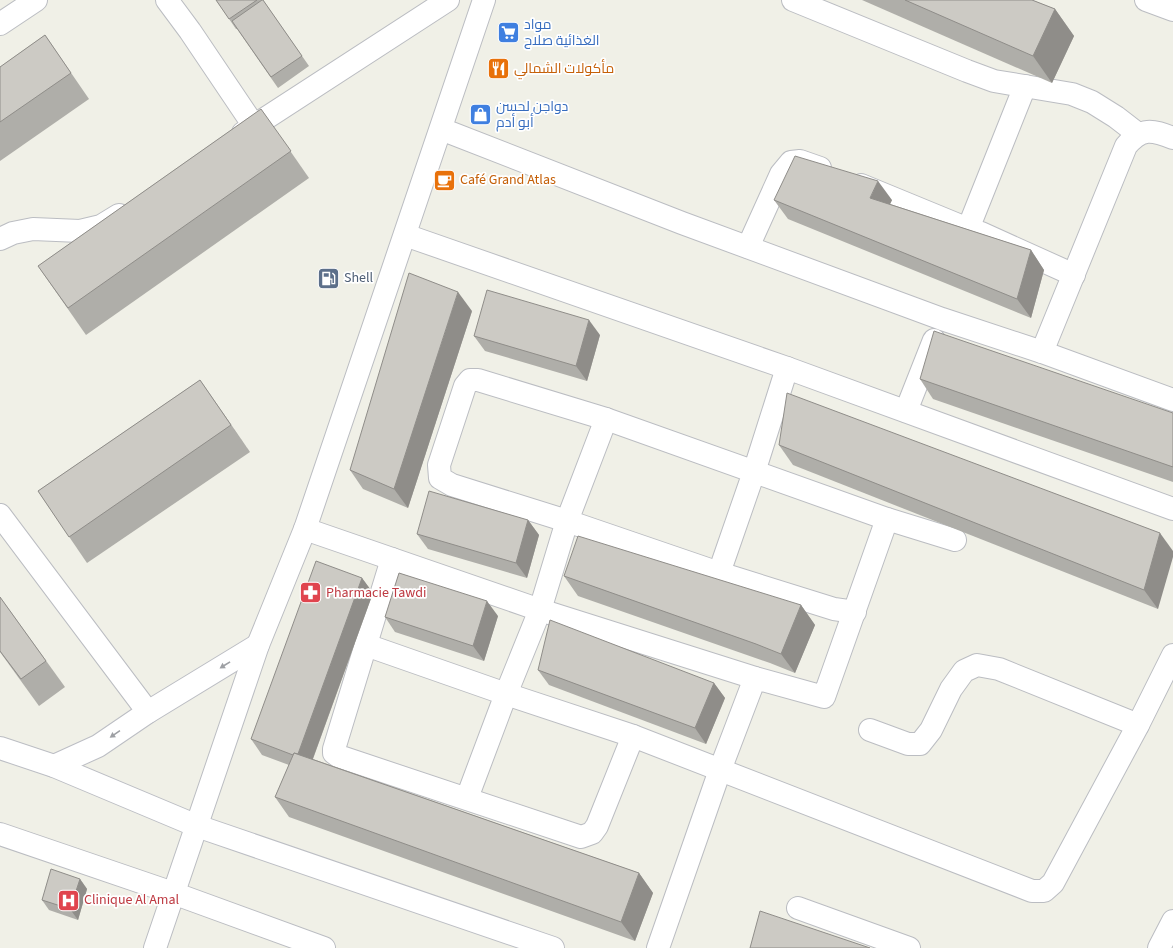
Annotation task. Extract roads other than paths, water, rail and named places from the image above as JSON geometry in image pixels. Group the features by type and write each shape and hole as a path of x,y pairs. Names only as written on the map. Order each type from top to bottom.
{"street":[{"path":"0,24 36,0"},
{"path":"168,0 190,30 254,126"},
{"path":"227,144 448,0"},
{"path":"155,948 258,645 305,529 484,0"},
{"path":"793,0 994,81 1072,94 1092,102 1116,117 1138,134"},
{"path":"1146,0 1173,10"},
{"path":"968,229 1025,86"},
{"path":"441,129 682,223 942,319 1042,352 1173,400"},
{"path":"1042,352 1125,148 1132,138 1138,134 1150,131 1173,138"},
{"path":"748,247 781,174 791,162 800,161 841,176 985,235 1074,275"},
{"path":"0,239 13,233 33,228 80,231 94,228 101,226 134,204"},
{"path":"405,236 787,368 1173,509"},
{"path":"906,411 942,319"},
{"path":"719,573 754,472 787,368"},
{"path":"855,612 834,609 719,573 567,520 452,485 440,478 439,465 465,386 470,380 478,380 606,419 887,519 955,540"},
{"path":"467,798 506,694 540,610 567,520 606,419"},
{"path":"0,515 148,712"},
{"path":"305,529 540,610 755,678 824,698 887,519"},
{"path":"392,559 334,749 334,753 338,756 582,837 592,833 597,826 633,736"},
{"path":"54,766 98,746 148,712 258,645"},
{"path":"366,645 506,694 633,736 1032,891 1044,891 1053,883 1138,725 1173,655"},
{"path":"870,730 908,744 920,744 931,730 964,671 977,665 999,669 1138,725"},
{"path":"658,948 720,770 755,678"},
{"path":"0,748 54,766 197,826 552,948"},
{"path":"0,834 173,893 324,948"},
{"path":"798,908 909,948"},
{"path":"1159,948 1173,921"}],"place":[{"name":"مواد الغذائية صلاح","path":"509,33"},
{"name":"مأكولات الشمالي","path":"499,69"},
{"name":"دواجن لحسن أبو أدم","path":"481,115"},
{"name":"Café Grand Atlas","path":"444,180"},
{"name":"Shell","path":"329,278"},
{"name":"Pharmacie Tawdi","path":"310,593"},
{"name":"Clinique Al Amal","path":"68,900"}]}
